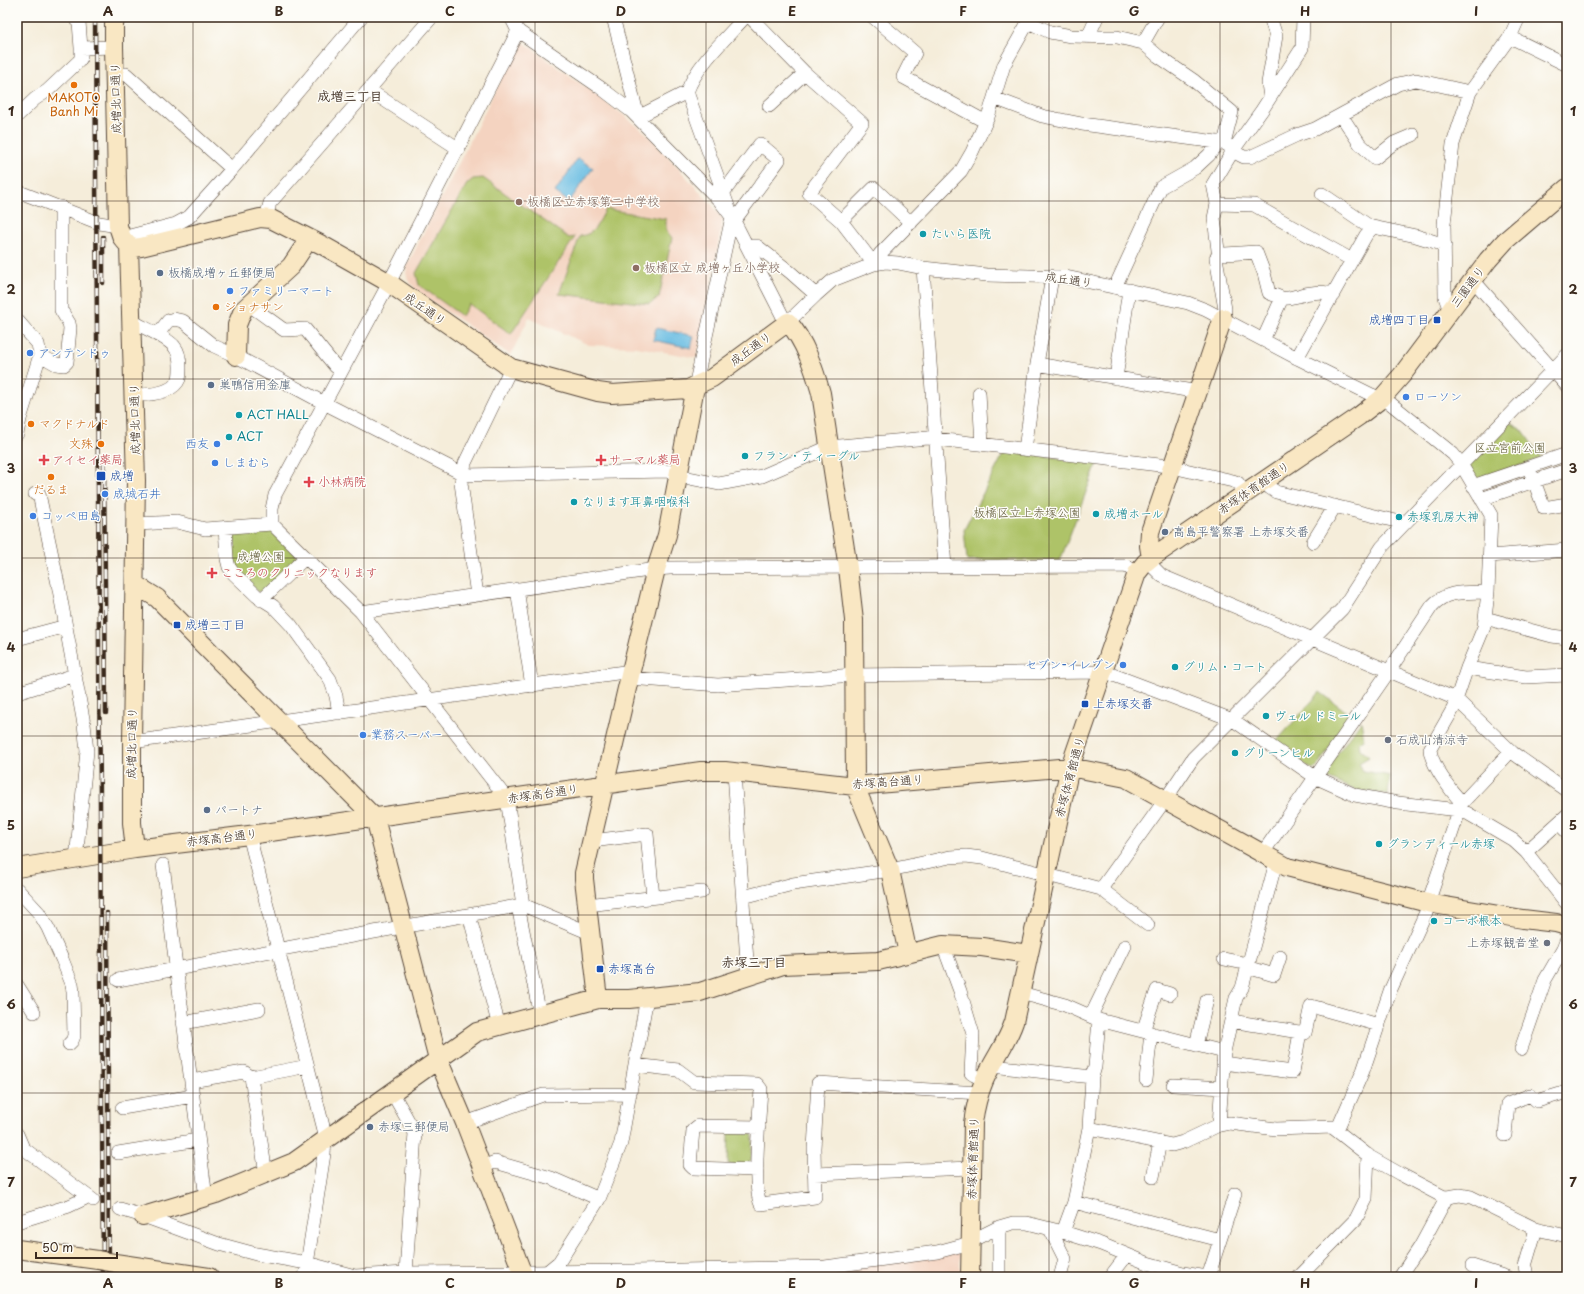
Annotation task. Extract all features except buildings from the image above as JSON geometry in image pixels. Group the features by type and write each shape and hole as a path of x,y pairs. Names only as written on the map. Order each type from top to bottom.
{"street":[{"path":"17,115 35,99 47,91 81,58 79,22 74,17"},
{"name":"成増北口通り","path":"116,17 114,24 115,75 123,237 132,321 134,395 136,585 132,742 132,823 135,849"},
{"path":"17,191 102,224 123,237 133,248 266,218 270,203 432,17"},
{"path":"511,17 518,31 601,88 638,117 720,201 733,219"},
{"path":"613,17 638,117"},
{"path":"744,17 698,71 691,81 687,92 733,219 782,315 799,336 818,381 848,568 854,620 855,786 890,870 908,954"},
{"path":"750,17 805,73 862,123 808,193 841,221 874,264 880,254 961,171 986,122 1004,65 1029,19 1050,32 1071,36 1117,37 1143,43 1158,56 1193,80 1232,112 1226,145 1213,184 1217,204 1214,218 1218,250 1220,253"},
{"path":"873,17 915,53 903,77 986,122"},
{"path":"1088,37 1097,17"},
{"path":"1143,43 1158,17"},
{"path":"1270,17 1276,36 1268,83 1270,97"},
{"path":"1115,287 1161,187 1195,168 1209,156 1226,145 1270,97 1302,48 1303,17"},
{"path":"1450,311 1445,296 1444,224 1453,144 1470,92 1510,37 1519,17"},
{"path":"123,237 176,224 189,218 232,169 356,19"},
{"path":"518,31 459,149 389,283 275,495 272,509 272,524 361,612 507,799 520,906 540,1015"},
{"path":"1510,37 1567,65"},
{"path":"81,48 114,47"},
{"path":"769,106 805,73"},
{"path":"115,75 126,74 232,169"},
{"path":"994,98 1042,116 1082,124 1226,145 1238,154 1244,157 1250,157 1297,135 1315,129 1398,84 1416,80 1470,92"},
{"path":"369,90 459,149"},
{"path":"638,117 687,92"},
{"path":"1341,114 1360,144 1375,158 1394,144 1413,135"},
{"path":"598,999 584,876 630,675 656,569 667,535 695,387 733,219 779,160 760,144 723,193"},
{"path":"841,221 874,188 911,223"},
{"name":"三園通り","path":"1381,399 1402,375 1473,280 1505,241 1567,188"},
{"path":"1322,194 1372,228 1416,236 1445,246"},
{"path":"1217,204 1254,205 1352,260"},
{"path":"40,355 56,364 64,365 66,362 70,328 69,323 61,310 61,207"},
{"name":"成丘通り","path":"266,218 271,219 330,250 389,283 511,368 605,393 688,389 695,387 712,378 788,322 833,280 874,264 885,262 987,275 1066,277 1188,303 1223,318 1297,358 1390,403 1447,449 1461,464 1491,515 1488,592 1484,626 1467,668 1453,709 1430,749 1430,755 1460,807"},
{"path":"1297,358 1366,235 1372,228"},
{"path":"236,356 238,325 243,310 291,266 309,239"},
{"path":"747,246 757,246 816,295"},
{"path":"1220,253 1256,252 1264,272 1269,294 1289,300 1298,296 1324,293 1333,295"},
{"path":"1220,253 1216,258 1225,309 1150,532 1151,558 1153,567 1162,576 1456,699 1511,751 1567,791"},
{"path":"923,268 944,567"},
{"path":"1026,449 1036,364 1051,283 1050,276"},
{"path":"1473,280 1567,386"},
{"path":"1116,378 1129,290"},
{"path":"1263,340 1282,298"},
{"path":"248,304 284,330 305,329 335,366 341,371"},
{"path":"157,335 168,321 180,320 185,322 214,346 236,356 464,475 668,471 689,478 719,484 762,476 829,447 935,438 1173,467 1238,483 1245,494"},
{"path":"132,321 170,342 176,349 179,357 179,379 172,387 163,391 143,395 134,395"},
{"path":"17,434 20,419 40,355 38,344 19,328"},
{"path":"1101,889 1165,800 1193,758 1233,720 1342,609 1382,547 1567,355"},
{"path":"1036,364 1198,392"},
{"path":"477,595 461,483 462,474 465,463 511,368"},
{"path":"980,393 982,444"},
{"name":"赤塚体育館通り","path":"970,1277 973,1123 975,1106 985,1080 1010,1031 1021,993 1070,767 1137,573 1144,563 1151,558 1359,416 1381,399"},
{"path":"1473,486 1567,454"},
{"path":"1529,467 1544,508 1567,504"},
{"path":"1481,498 1567,470"},
{"path":"1264,480 1270,488 1276,492 1404,524"},
{"path":"34,494 39,494 84,724 87,751 76,859"},
{"path":"1313,542 1334,506"},
{"path":"136,524 172,522 183,523 201,528 272,524"},
{"path":"225,527 227,558 234,574 261,600 273,606 291,625 325,671 333,686 339,713"},
{"path":"1489,556 1567,550"},
{"path":"261,600 306,557"},
{"path":"361,612 656,569 1126,566 1137,573"},
{"path":"136,585 157,598 375,818 438,1059 465,1123 523,1274"},
{"path":"517,589 532,686"},
{"path":"1219,1125 1224,1058 1236,998 1242,988 1248,966 1269,858 1315,776 1389,672 1432,606 1438,599 1446,595 1456,593 1488,592"},
{"path":"1485,618 1552,636 1567,638"},
{"path":"17,639 66,626"},
{"path":"1467,668 1526,677 1567,674"},
{"path":"132,742 532,686 630,675 718,685 854,675 1102,672 1233,720 1315,776 1355,795 1398,803 1460,807 1467,813 1513,840 1526,852 1567,904"},
{"path":"17,693 75,675"},
{"path":"1337,1130 1363,1071 1390,991 1427,910 1460,807 1511,751"},
{"name":"赤塚高台通り","path":"17,868 135,849 375,818 701,771 734,772 855,786 1070,767 1123,777 1288,867 1428,903 1567,926"},
{"path":"734,772 748,976"},
{"path":"1526,852 1564,823"},
{"path":"592,841 647,834 654,897"},
{"path":"249,835 324,1130 325,1139 305,1277"},
{"path":"743,897 793,884 890,870 950,857 966,856 982,858 1101,889 1148,925"},
{"path":"163,865 206,1198"},
{"path":"17,889 39,913 48,928 72,984 74,1036 72,1042 69,1044"},
{"path":"587,905 702,892"},
{"path":"118,980 520,906 590,933"},
{"path":"469,915 499,1026"},
{"path":"1521,1049 1545,980 1563,949 1567,939"},
{"path":"943,945 960,991 973,1034 971,1073 974,1076 985,1080"},
{"path":"143,1216 206,1198 294,1162 475,1033 598,999 647,997 700,992 783,965 878,961 943,945 982,947 1029,954"},
{"path":"1064,1232 1074,1202 1089,1128 1092,1077 1095,1067 1095,1018 1125,946"},
{"path":"1224,959 1274,975 1280,957"},
{"path":"17,985 34,1012"},
{"path":"1146,1080 1147,1032 1157,990 1170,994"},
{"path":"1021,993 1065,1005 1095,1018 1196,1045 1224,1058 1293,1072 1300,1032"},
{"path":"548,1271 559,1262 599,1199 621,1143 647,997"},
{"path":"1196,1045 1207,1000"},
{"path":"1231,1021 1305,1033 1311,1006 1379,1024"},
{"path":"183,1023 259,1008"},
{"path":"635,1065 678,1070 694,1082 757,1084 761,1089 757,1170 758,1200 761,1204 815,1197 814,1148 818,1083 1092,1077"},
{"path":"251,1077 308,1066"},
{"path":"191,1081 244,1072 251,1077 266,1174"},
{"path":"1173,1085 1222,1088"},
{"path":"392,1092 415,1133 406,1273"},
{"path":"1505,1135 1508,1104 1530,1095 1537,1101 1567,1092"},
{"path":"465,1123 543,1095 630,1094"},
{"path":"122,1108 193,1096"},
{"path":"1089,1128 1172,1145 1183,1142 1219,1125 1230,1124 1276,1129 1332,1127 1368,1155 1442,1196 1447,1197 1460,1195 1471,1197 1536,1229 1567,1236"},
{"path":"757,1170 693,1168 690,1165 693,1130 698,1126 759,1127"},
{"path":"17,1134 20,1149 64,1177 91,1198 17,1222"},
{"path":"118,1153 198,1140"},
{"path":"1153,1177 1160,1142"},
{"path":"1298,1277 1356,1219 1366,1199 1368,1155"},
{"path":"482,1167 495,1162 551,1178 599,1199"},
{"path":"814,1174 972,1168"},
{"path":"120,1209 219,1244 256,1254 307,1263 355,1276 406,1273 523,1274 548,1271 629,1274 824,1267 937,1252 963,1245 999,1227 1013,1223 1027,1222 1101,1244 1147,1263 1183,1275 1207,1277 1234,1194"},
{"path":"1400,1277 1420,1247 1447,1197"},
{"path":"1074,1202 1220,1240"},
{"path":"999,1227 999,1277"},
{"path":"1050,1228 1065,1259 1060,1277"},
{"path":"1528,1277 1525,1266 1536,1229"},
{"path":"17,1249 210,1277"},
{"path":"1110,1277 1127,1255"},
{"path":"1472,1266 1506,1277"}],"shaded area":[{"name":"板橋区立赤塚第二中学校","path":"525,43 646,133 713,206 723,219 697,358 637,347 589,345 529,318 511,354 509,354 417,291 408,280 406,273 408,264 518,45"},
{"path":"955,1250 960,1253 960,1277 727,1277 728,1272"}],"green space":[{"path":"483,178 569,238 575,237 511,334 469,304 462,316 419,285 416,273 467,184 473,179"},
{"path":"606,209 666,219 666,230 672,238 659,297 650,304 559,294 580,236 589,233 596,227"},
{"name":"区立宮前公園","path":"1508,422 1522,430 1542,458 1479,480 1473,478 1466,465"},
{"name":"板橋区立上赤塚公園","path":"1005,451 1097,463 1060,561 967,560 964,530"},
{"name":"成増公園","path":"270,528 296,554 297,559 263,591 258,592 236,569 232,560 231,535 235,530"},
{"path":"1320,692 1351,715 1316,768 1312,769 1274,744"},
{"path":"1361,721 1364,739 1359,743 1360,749 1369,757 1359,763 1363,771 1390,776 1388,794 1357,791 1325,777 1324,772"},
{"path":"729,1131 749,1132 753,1135 751,1162 747,1166 728,1165"}],"water":[{"path":"578,158 593,168 569,202 555,192"},
{"path":"656,328 694,336 691,348 653,340"}],"railway":[{"path":"95,17 103,1277"},
{"path":"103,237 103,283"},
{"path":"104,461 106,713"},
{"path":"107,913 109,1277"}],"place":[{"name":"MAKOTO Banh Mi","path":"74,85"},
{"name":"板橋区立赤塚第二中学校","path":"519,202"},
{"name":"たいら医院","path":"923,234"},
{"name":"板橋区立 成増ヶ丘小学校","path":"636,268"},
{"name":"板橋成増ヶ丘郵便局","path":"160,273"},
{"name":"ファミリーマート","path":"230,291"},
{"name":"ジョナサン","path":"216,307"},
{"name":"成増四丁目","path":"1437,320"},
{"name":"アンテンドゥ","path":"30,353"},
{"name":"巣鴨信用金庫","path":"211,385"},
{"name":"ローソン","path":"1406,397"},
{"name":"ACT HALL","path":"239,415"},
{"name":"マクドナルド","path":"31,424"},
{"name":"ACT","path":"229,437"},
{"name":"文殊","path":"101,444"},
{"name":"西友","path":"217,444"},
{"name":"フラン・ティーグル","path":"745,456"},
{"name":"アイセイ薬局","path":"44,460"},
{"name":"サーマル薬局","path":"601,460"},
{"name":"しまむら","path":"215,463"},
{"name":"成増","path":"101,476"},
{"name":"だるま","path":"51,477"},
{"name":"小林病院","path":"309,482"},
{"name":"成城石井","path":"105,494"},
{"name":"なります耳鼻咽喉科","path":"574,502"},
{"name":"成増ホール","path":"1096,514"},
{"name":"コッペ田島","path":"33,516"},
{"name":"赤塚乳房大神","path":"1399,517"},
{"name":"高島平警察署 上赤塚交番","path":"1165,532"},
{"name":"こころのクリニックなります","path":"212,573"},
{"name":"成増三丁目","path":"177,625"},
{"name":"セブン-イレブン","path":"1123,665"},
{"name":"グリム・コート","path":"1175,667"},
{"name":"上赤塚交番","path":"1085,704"},
{"name":"ヴェル ドミール","path":"1266,716"},
{"name":"業務スーパー","path":"363,735"},
{"name":"石成山清涼寺","path":"1388,740"},
{"name":"グリーンヒル","path":"1235,753"},
{"name":"パートナ","path":"207,810"},
{"name":"グランディール赤塚","path":"1379,844"},
{"name":"コーポ根本","path":"1434,921"},
{"name":"上赤塚観音堂","path":"1547,943"},
{"name":"赤塚高台","path":"600,969"},
{"name":"赤塚三郵便局","path":"370,1127"}],"district":[{"name":"成増三丁目","path":"350,96"},
{"name":"赤塚三丁目","path":"754,962"}]}
